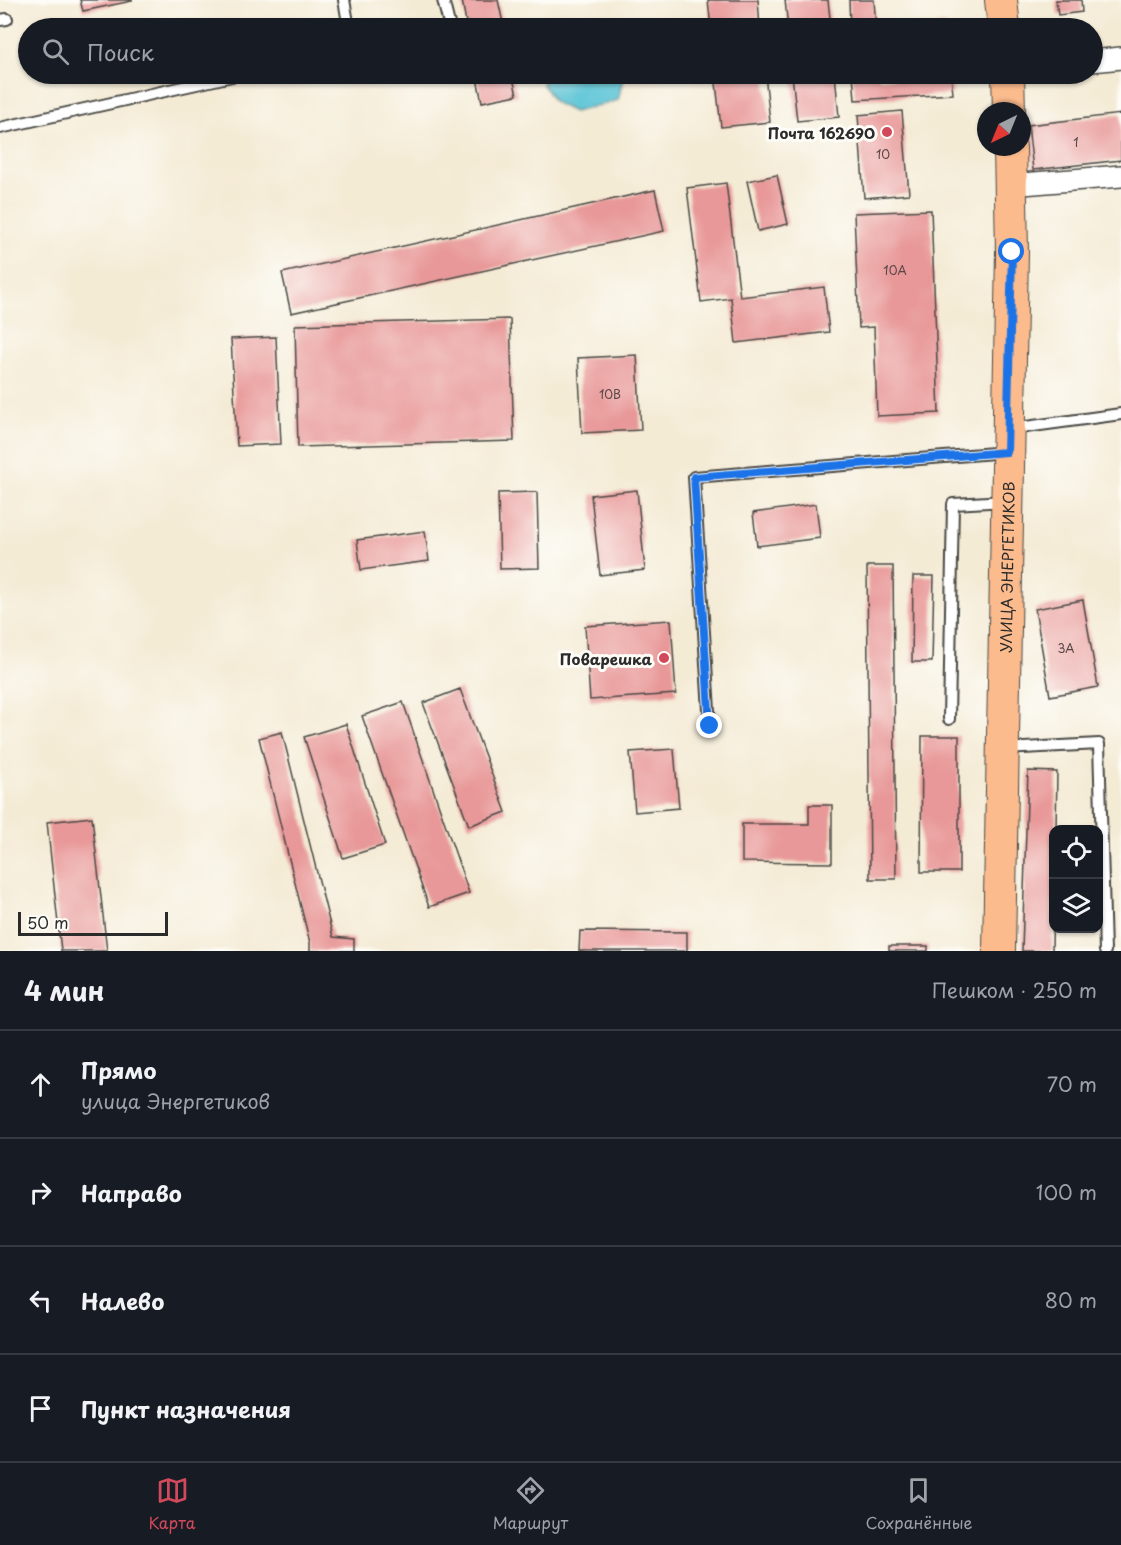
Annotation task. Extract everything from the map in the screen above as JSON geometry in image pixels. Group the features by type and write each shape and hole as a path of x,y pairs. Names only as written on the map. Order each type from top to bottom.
{"main road":[{"path":"1000,0 1003,18"},
{"path":"1008,84 1009,102"},
{"name":"УЛИЦА ЭНЕРГЕТИКОВ","path":"999,951 1012,252 1010,156"}],"street":[{"path":"1103,60 1121,58"},
{"path":"1010,185 1121,176"}],"lane":[{"path":"344,0 347,18"},
{"path":"443,0 448,18"},
{"path":"0,128 196,84"},
{"path":"710,726 694,477 1007,441 1121,414"},
{"path":"949,719 953,504 1006,501"},
{"path":"1002,749 1099,744 1105,951"}],"water":[{"path":"543,84 622,84 618,100 574,112 554,102"}],"building":[{"path":"80,0 132,0 132,1 83,11"},
{"path":"462,0 498,0 502,18 465,18"},
{"path":"708,0 758,0 759,18 710,18"},
{"path":"785,0 828,0 830,18 787,18"},
{"path":"849,0 874,0 875,18 850,18"},
{"path":"1056,0 1081,0 1082,12 1058,15"},
{"path":"478,84 514,84 517,95 482,102"},
{"path":"716,84 766,84 770,122 721,127"},
{"path":"793,84 836,84 839,117 797,121"},
{"path":"854,84 952,84 953,94 855,100"},
{"path":"902,111 909,194 864,198 858,115"},
{"path":"1121,114 1121,160 1033,170 1031,125"},
{"path":"777,175 788,224 758,231 747,181"},
{"path":"726,183 740,297 824,287 829,332 736,343 731,298 701,302 687,188"},
{"path":"655,190 664,231 291,313 282,273"},
{"path":"931,210 939,413 877,416 874,327 859,328 854,213"},
{"path":"510,319 514,441 298,447 295,325"},
{"path":"276,337 281,444 237,446 231,339"},
{"path":"637,355 641,430 582,433 578,358"},
{"path":"637,490 645,570 600,575 591,495"},
{"path":"537,492 539,568 500,569 498,493"},
{"path":"816,504 820,538 757,546 753,513"},
{"path":"425,531 429,561 361,570 357,540"},
{"path":"867,566 893,566 896,879 870,879"},
{"path":"913,576 934,576 932,662 912,662"},
{"path":"1083,600 1098,687 1050,696 1035,609"},
{"path":"671,620 676,694 590,700 585,626"},
{"path":"460,689 506,812 469,826 423,703"},
{"path":"403,702 469,893 429,907 362,716"},
{"path":"346,724 385,845 343,858 304,737"},
{"path":"282,732 333,937 354,939 354,951 310,951 310,943 259,738"},
{"path":"922,736 959,736 959,872 921,872"},
{"path":"674,749 679,808 635,812 630,752"},
{"path":"1028,771 1057,772 1056,825 1049,825 1049,933 1052,933 1052,951 1022,951"},
{"path":"809,805 832,805 832,863 742,862 742,824 809,824"},
{"path":"92,817 107,951 61,951 47,822"},
{"path":"580,931 687,932 687,951 579,951"},
{"path":"889,946 928,946 928,951 889,951"}],"place":[{"name":"Почта 162690","path":"887,132"},
{"name":"Поварешка","path":"664,658"}],"route":[{"path":"710,726 694,477 1007,452 1012,252"}]}
